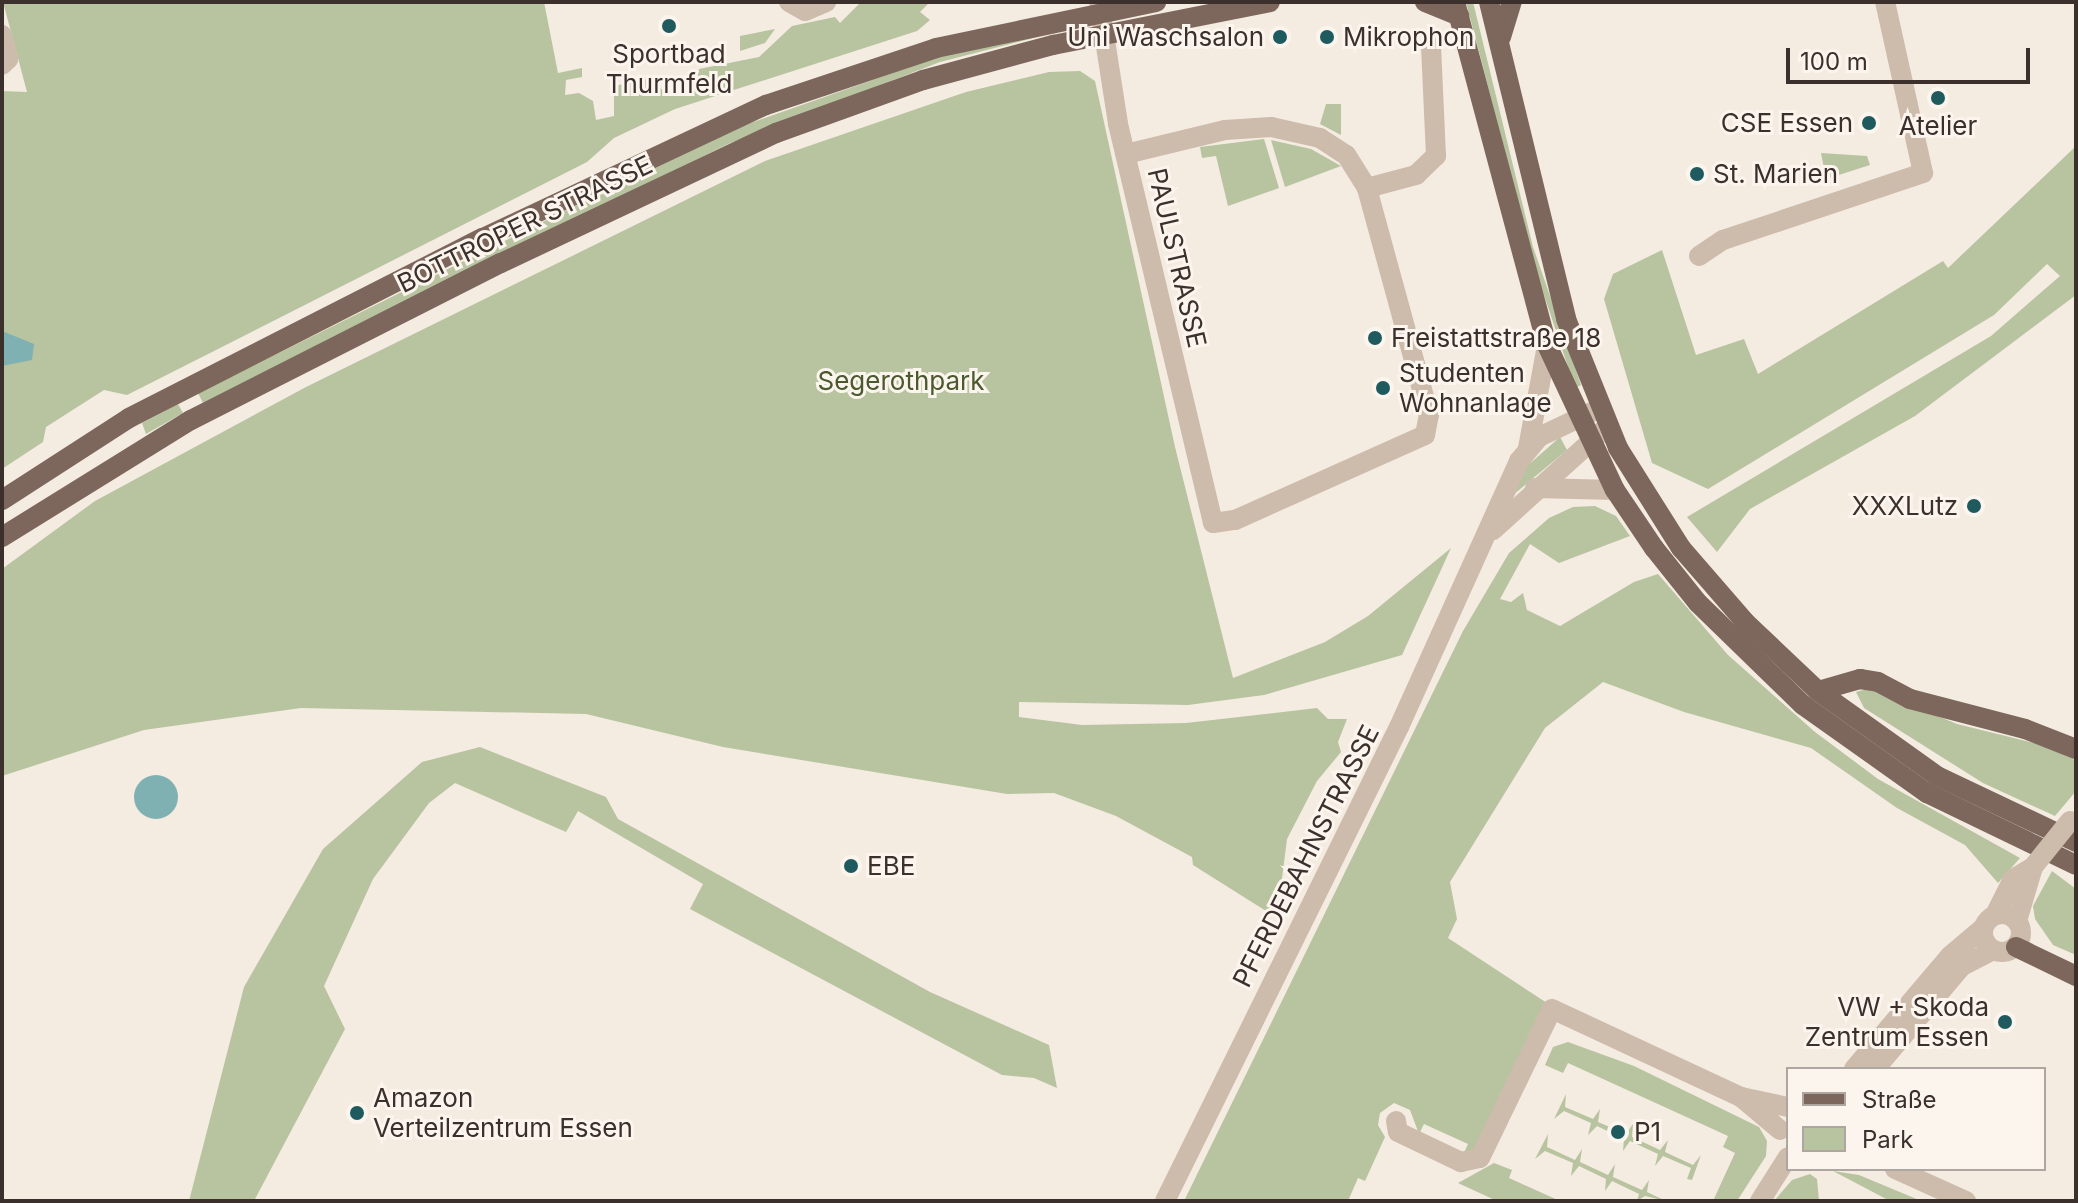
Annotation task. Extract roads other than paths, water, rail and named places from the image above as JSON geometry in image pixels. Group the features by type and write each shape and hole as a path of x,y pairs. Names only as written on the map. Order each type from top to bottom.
{"main road":[{"name":"BOTTROPER STRASSE","path":"2,500 129,418 497,231 766,105 936,48 1101,7 1156,2"},
{"name":"BOTTROPER STRASSE","path":"2,537 133,451 515,256 776,133 923,80 1105,35 1270,2"},
{"path":"1425,2 1457,9 1547,345 1577,417 1615,490 1698,603 1803,705 1927,793 2076,865"},
{"path":"1489,2 1501,37 1553,273 1604,417 1651,504 1712,588 1818,691 1937,776 2076,842"},
{"path":"1501,37 1512,2"},
{"path":"129,418 133,451"},
{"path":"1818,691 1860,679 1878,682 1910,699 2025,729 2076,749"},
{"path":"2016,947 2076,976"}],"street":[{"path":"789,2 805,11 826,2"},
{"path":"1699,256 1723,240 1923,173 1885,2"},
{"name":"PAULSTRASSE","path":"1101,7 1126,154 1213,523 1235,520 1418,441 1428,425 1367,188"},
{"path":"2,35 8,59 2,65"},
{"path":"1126,154 1225,130 1271,127 1331,144 1357,165 1367,188 1416,175 1436,156 1431,47"},
{"path":"1528,448 1547,345"},
{"name":"PFERDEBAHNSTRASSE","path":"1165,1201 1491,533 1511,476 1528,448 1577,417 1604,417 1591,442 1535,488 1491,533"},
{"path":"1535,488 1615,490"},
{"path":"1993,950 1984,941 1989,922 2013,879 2033,867 2073,818"},
{"path":"1877,1067 1962,966 1993,950 2016,947 2021,932 2017,921 2033,867"},
{"path":"1856,1067 1950,956 1989,922 2017,921"},
{"path":"1396,1121 1398,1132 1461,1162 1480,1158 1552,1009 1741,1097 1786,1108"},
{"path":"1741,1097 1780,1130 1786,1148"},
{"path":"1780,1130 1786,1114"},
{"path":"1760,1201 1786,1157"},
{"path":"1899,1171 1966,1201"}],"water":[{"path":"2,331 34,344 32,360 2,366"},
{"path":"156,775 171,782 178,797 171,812 156,819 141,812 134,797 141,782"}],"place":[{"name":"Sportbad Thurmfeld","path":"669,26"},
{"name":"Uni Waschsalon","path":"1280,37"},
{"name":"Mikrophon","path":"1327,37"},
{"name":"Atelier","path":"1938,98"},
{"name":"CSE Essen","path":"1869,123"},
{"name":"St. Marien","path":"1697,174"},
{"name":"Freistattstraße 18","path":"1375,338"},
{"name":"Studenten Wohnanlage","path":"1383,388"},
{"name":"XXXLutz","path":"1974,506"},
{"name":"EBE","path":"851,866"},
{"name":"VW + Skoda Zentrum Essen","path":"2005,1022"},
{"name":"Amazon Verteilzentrum Essen","path":"357,1113"},
{"name":"P1","path":"1618,1132"}],"park label":[{"name":"Segerothpark","path":"901,381"}]}
